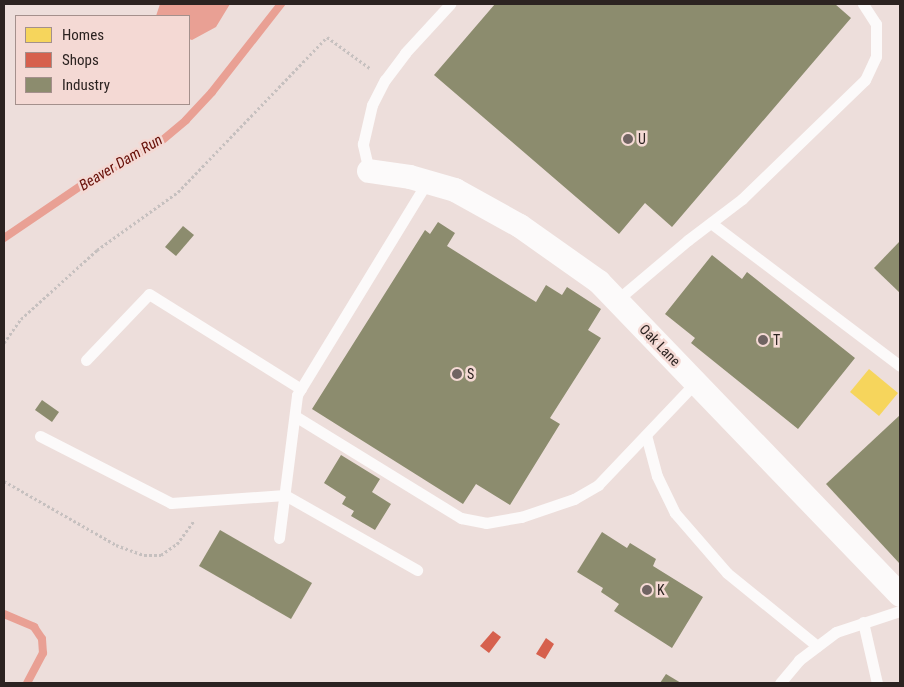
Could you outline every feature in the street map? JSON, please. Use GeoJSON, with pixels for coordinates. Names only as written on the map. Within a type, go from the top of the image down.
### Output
{"type":"FeatureCollection","features":[{"type":"Feature","properties":{"kind":"street","name":"Oak Lane"},"geometry":{"type":"LineString","coordinates":[[369,171],[410,177],[455,190],[520,226],[599,282],[900,596]]}},
{"type":"Feature","properties":{"kind":"lane"},"geometry":{"type":"LineString","coordinates":[[369,171],[363,144],[372,105],[385,80],[405,53],[450,4]]}},
{"type":"Feature","properties":{"kind":"lane"},"geometry":{"type":"LineString","coordinates":[[617,300],[742,199],[865,80],[876,56],[876,24],[863,4]]}},
{"type":"Feature","properties":{"kind":"lane"},"geometry":{"type":"LineString","coordinates":[[279,538],[297,395],[427,182]]}},
{"type":"Feature","properties":{"kind":"lane"},"geometry":{"type":"LineString","coordinates":[[711,223],[900,366]]}},
{"type":"Feature","properties":{"kind":"lane"},"geometry":{"type":"LineString","coordinates":[[86,360],[149,294],[301,389]]}},
{"type":"Feature","properties":{"kind":"lane"},"geometry":{"type":"LineString","coordinates":[[295,416],[461,518],[486,523],[521,517],[574,499],[598,485],[696,382]]}},
{"type":"Feature","properties":{"kind":"lane"},"geometry":{"type":"LineString","coordinates":[[40,436],[171,503],[285,496],[417,570]]}},
{"type":"Feature","properties":{"kind":"lane"},"geometry":{"type":"LineString","coordinates":[[646,436],[657,476],[675,513],[728,573],[818,646]]}},
{"type":"Feature","properties":{"kind":"lane"},"geometry":{"type":"LineString","coordinates":[[780,683],[799,660],[836,632],[900,611]]}},
{"type":"Feature","properties":{"kind":"lane"},"geometry":{"type":"LineString","coordinates":[[863,622],[877,683]]}},
{"type":"Feature","properties":{"kind":"path"},"geometry":{"type":"LineString","coordinates":[[4,343],[21,319],[97,250],[178,192],[327,37],[385,80]]}},
{"type":"Feature","properties":{"kind":"path"},"geometry":{"type":"LineString","coordinates":[[4,481],[116,545],[144,555],[161,555],[177,544],[207,502]]}},
{"type":"Feature","properties":{"kind":"shaded area"},"geometry":{"type":"Polygon","coordinates":[[[160,4],[230,4],[216,27],[192,40],[190,39],[190,15],[156,15],[160,4]]]}},
{"type":"Feature","properties":{"kind":"building: Homes"},"geometry":{"type":"Polygon","coordinates":[[[869,369],[898,393],[879,416],[850,392],[869,369]]]}},
{"type":"Feature","properties":{"kind":"building: Shops"},"geometry":{"type":"Polygon","coordinates":[[[493,631],[501,637],[489,653],[480,646],[493,631]]]}},
{"type":"Feature","properties":{"kind":"building: Shops"},"geometry":{"type":"Polygon","coordinates":[[[546,638],[554,644],[545,659],[536,654],[546,638]]]}},
{"type":"Feature","properties":{"kind":"building: Industry","name":"U"},"geometry":{"type":"Polygon","coordinates":[[[495,4],[835,4],[851,18],[672,227],[645,203],[619,234],[434,75],[495,4]]]}},
{"type":"Feature","properties":{"kind":"building: Industry","name":"S"},"geometry":{"type":"Polygon","coordinates":[[[438,222],[455,233],[447,246],[536,302],[546,285],[562,295],[567,287],[601,309],[588,330],[601,338],[550,418],[560,424],[510,505],[476,484],[463,504],[312,409],[425,230],[430,234],[438,222]]]}},
{"type":"Feature","properties":{"kind":"building: Industry"},"geometry":{"type":"Polygon","coordinates":[[[183,226],[194,235],[176,256],[165,247],[183,226]]]}},
{"type":"Feature","properties":{"kind":"building: Industry"},"geometry":{"type":"Polygon","coordinates":[[[900,241],[900,293],[874,268],[900,241]]]}},
{"type":"Feature","properties":{"kind":"building: Industry","name":"T"},"geometry":{"type":"Polygon","coordinates":[[[712,255],[742,279],[747,272],[855,358],[798,429],[691,343],[695,338],[665,314],[712,255]]]}},
{"type":"Feature","properties":{"kind":"building: Industry"},"geometry":{"type":"Polygon","coordinates":[[[42,400],[59,412],[52,422],[35,410],[42,400]]]}},
{"type":"Feature","properties":{"kind":"building: Industry"},"geometry":{"type":"Polygon","coordinates":[[[900,415],[900,564],[826,484],[900,415]]]}},
{"type":"Feature","properties":{"kind":"building: Industry"},"geometry":{"type":"Polygon","coordinates":[[[341,455],[380,479],[372,492],[391,504],[375,530],[351,516],[354,511],[342,504],[346,497],[324,483],[341,455]]]}},
{"type":"Feature","properties":{"kind":"building: Industry"},"geometry":{"type":"Polygon","coordinates":[[[220,530],[312,583],[291,619],[199,566],[220,530]]]}},
{"type":"Feature","properties":{"kind":"building: Industry","name":"K"},"geometry":{"type":"Polygon","coordinates":[[[602,532],[627,548],[630,543],[656,559],[653,566],[703,597],[672,648],[614,611],[619,604],[601,592],[603,588],[577,572],[602,532]]]}},
{"type":"Feature","properties":{"kind":"building: Industry"},"geometry":{"type":"Polygon","coordinates":[[[666,674],[681,683],[660,683],[666,674]]]}},
{"type":"Feature","properties":{"kind":"waterway","name":"Beaver Dam Run"},"geometry":{"type":"LineString","coordinates":[[4,238],[85,183],[159,143],[186,120],[212,92],[281,4]]}},
{"type":"Feature","properties":{"kind":"waterway"},"geometry":{"type":"LineString","coordinates":[[4,614],[34,627],[42,639],[43,653],[27,683]]}},
{"type":"Feature","properties":{"kind":"place","name":"U"},"geometry":{"type":"Point","coordinates":[628,139]}},
{"type":"Feature","properties":{"kind":"place","name":"T"},"geometry":{"type":"Point","coordinates":[763,340]}},
{"type":"Feature","properties":{"kind":"place","name":"S"},"geometry":{"type":"Point","coordinates":[457,374]}},
{"type":"Feature","properties":{"kind":"place","name":"K"},"geometry":{"type":"Point","coordinates":[647,590]}}]}
